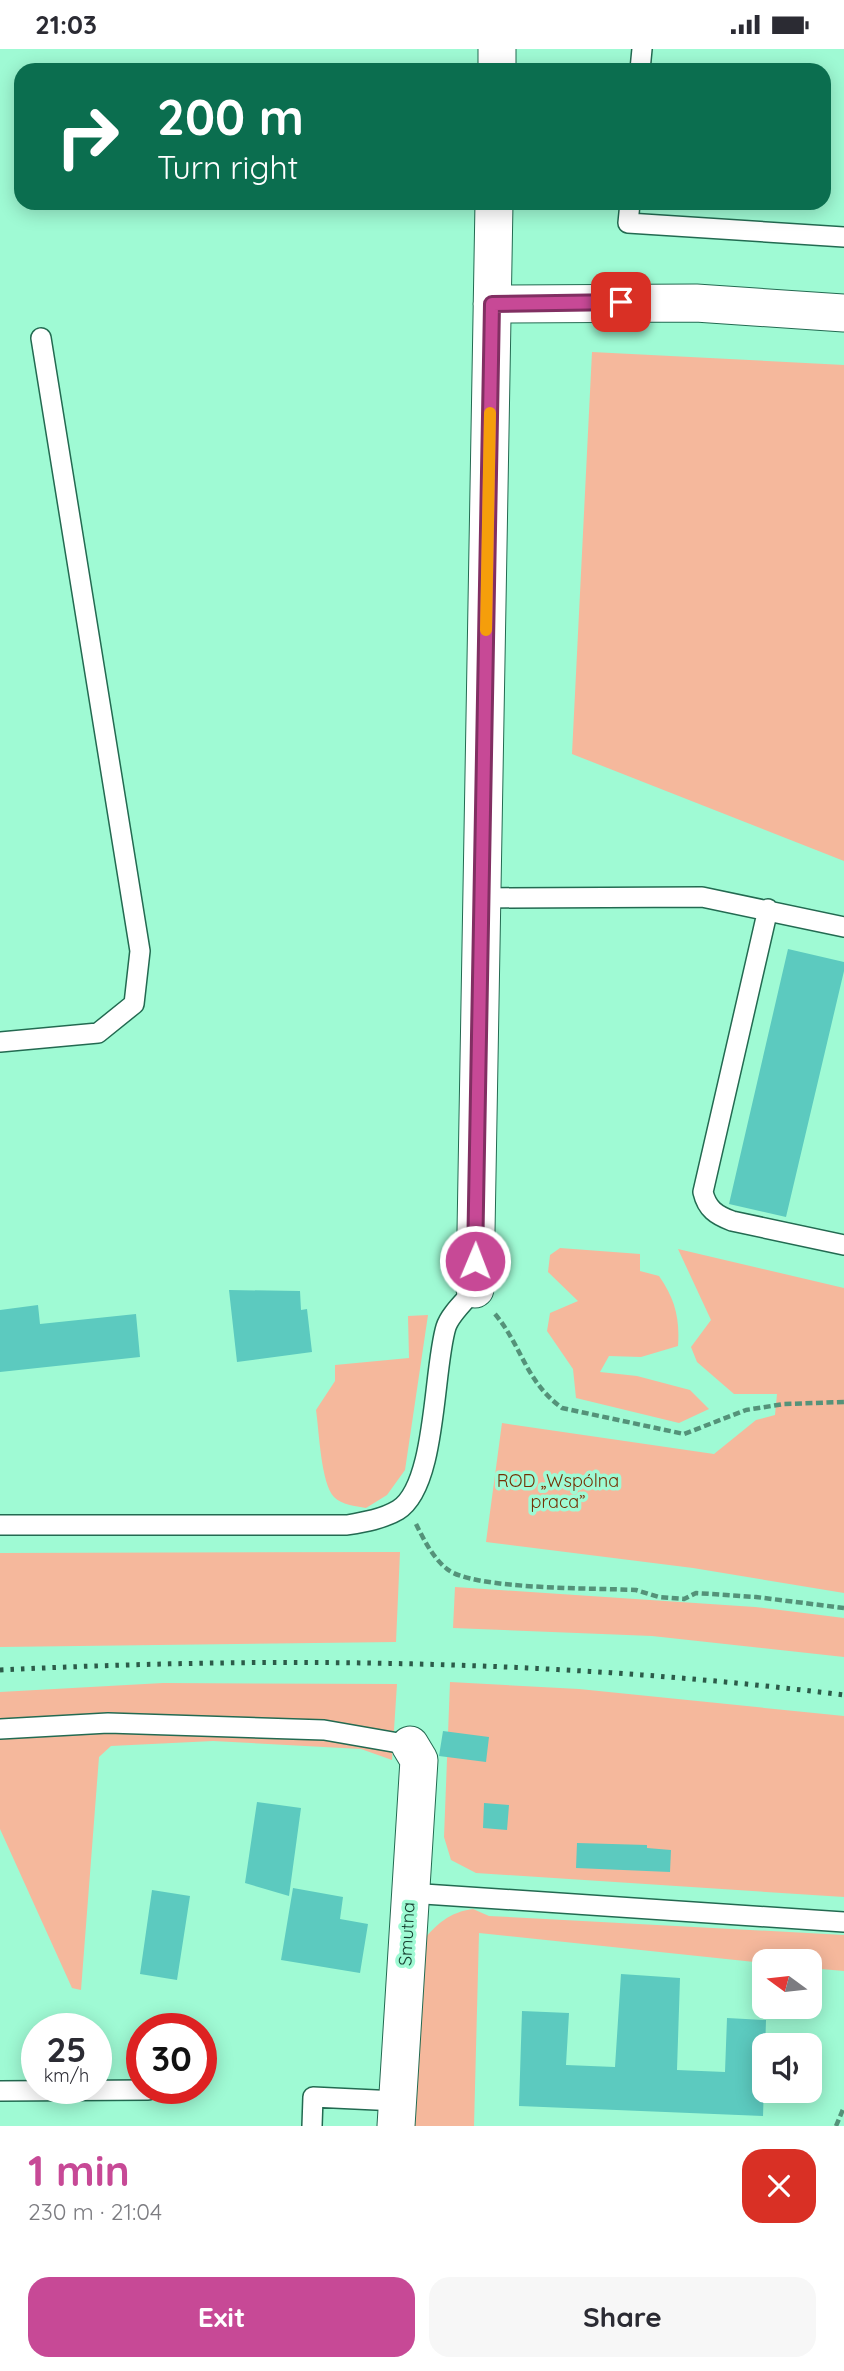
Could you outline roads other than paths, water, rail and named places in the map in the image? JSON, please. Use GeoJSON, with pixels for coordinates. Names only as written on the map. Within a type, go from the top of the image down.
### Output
{"type":"FeatureCollection","features":[{"type":"Feature","properties":{"kind":"street"},"geometry":{"type":"LineString","coordinates":[[475,1289],[494,210]]}},
{"type":"Feature","properties":{"kind":"street"},"geometry":{"type":"LineString","coordinates":[[492,304],[696,303],[844,313]]}},
{"type":"Feature","properties":{"kind":"street","name":"Smutna"},"geometry":{"type":"LineString","coordinates":[[397,2114],[419,1760],[418,1754],[410,1745]]}},
{"type":"Feature","properties":{"kind":"lane"},"geometry":{"type":"LineString","coordinates":[[629,210],[628,223],[844,237]]}},
{"type":"Feature","properties":{"kind":"lane"},"geometry":{"type":"LineString","coordinates":[[0,1042],[98,1033],[134,1004],[140,951],[41,338]]}},
{"type":"Feature","properties":{"kind":"lane"},"geometry":{"type":"LineString","coordinates":[[481,898],[702,897],[844,927]]}},
{"type":"Feature","properties":{"kind":"lane"},"geometry":{"type":"LineString","coordinates":[[768,909],[703,1192],[706,1205],[719,1216],[732,1221],[844,1245]]}},
{"type":"Feature","properties":{"kind":"lane"},"geometry":{"type":"LineString","coordinates":[[0,1525],[348,1525],[378,1519],[406,1503],[421,1474],[446,1325],[475,1289]]}},
{"type":"Feature","properties":{"kind":"lane"},"geometry":{"type":"LineString","coordinates":[[0,1728],[108,1723],[324,1730],[410,1745]]}},
{"type":"Feature","properties":{"kind":"lane"},"geometry":{"type":"LineString","coordinates":[[409,1893],[844,1922]]}},
{"type":"Feature","properties":{"kind":"lane"},"geometry":{"type":"LineString","coordinates":[[0,2091],[126,2090]]}},
{"type":"Feature","properties":{"kind":"lane"},"geometry":{"type":"LineString","coordinates":[[312,2126],[313,2097],[397,2114]]}},
{"type":"Feature","properties":{"kind":"railway"},"geometry":{"type":"LineString","coordinates":[[0,1670],[211,1663],[423,1664],[634,1674],[844,1695]]}},
{"type":"Feature","properties":{"kind":"park label","name":"ROD „Wspólna praca”"},"geometry":{"type":"Point","coordinates":[558,1492]}}]}
